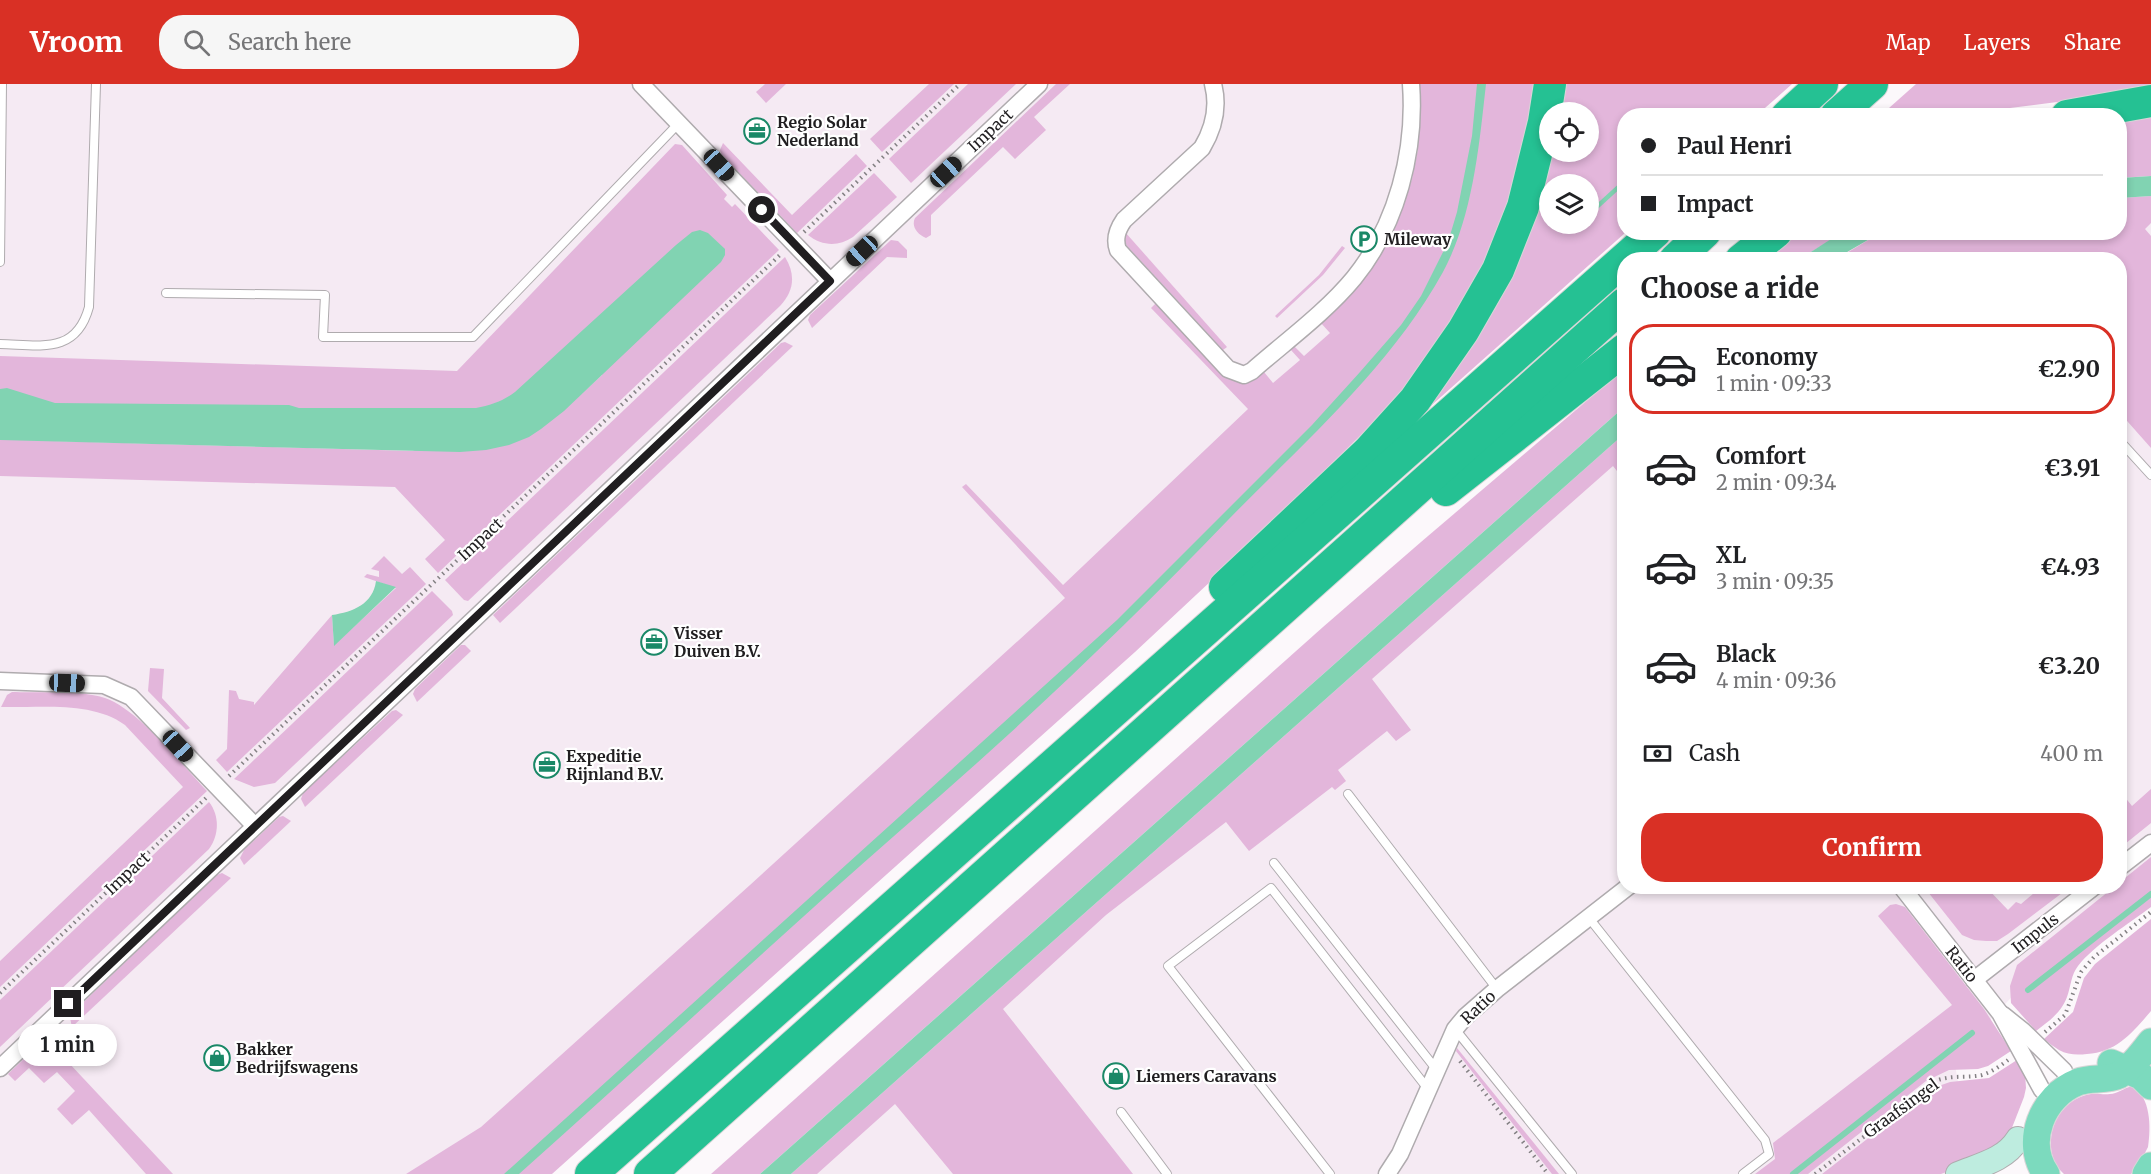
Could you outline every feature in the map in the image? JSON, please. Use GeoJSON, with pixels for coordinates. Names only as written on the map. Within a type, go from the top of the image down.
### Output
{"type":"FeatureCollection","features":[{"type":"Feature","properties":{"kind":"highway"},"geometry":{"type":"LineString","coordinates":[[1093,732],[1214,597],[1368,452],[1415,400],[1463,331],[1498,270],[1523,207],[1544,122],[1550,84]]}},
{"type":"Feature","properties":{"kind":"highway"},"geometry":{"type":"LineString","coordinates":[[1796,108],[1822,84]]}},
{"type":"Feature","properties":{"kind":"highway"},"geometry":{"type":"LineString","coordinates":[[1845,108],[1872,84]]}},
{"type":"Feature","properties":{"kind":"highway"},"geometry":{"type":"LineString","coordinates":[[2112,108],[2151,101]]}},
{"type":"Feature","properties":{"kind":"highway"},"geometry":{"type":"LineString","coordinates":[[1633,252],[1646,240]]}},
{"type":"Feature","properties":{"kind":"highway"},"geometry":{"type":"LineString","coordinates":[[1684,252],[1696,240]]}},
{"type":"Feature","properties":{"kind":"highway"},"geometry":{"type":"LineString","coordinates":[[1751,252],[1766,240]]}},
{"type":"Feature","properties":{"kind":"highway"},"geometry":{"type":"LineString","coordinates":[[591,1174],[1617,266]]}},
{"type":"Feature","properties":{"kind":"highway"},"geometry":{"type":"LineString","coordinates":[[650,1174],[1617,310]]}},
{"type":"Feature","properties":{"kind":"highway"},"geometry":{"type":"LineString","coordinates":[[1213,671],[1617,355]]}},
{"type":"Feature","properties":{"kind":"main road"},"geometry":{"type":"LineString","coordinates":[[2018,1139],[2032,1105],[2078,1082],[2117,1076],[2120,1066],[2151,1021]]}},
{"type":"Feature","properties":{"kind":"main road"},"geometry":{"type":"LineString","coordinates":[[2120,1066],[2151,1042]]}},
{"type":"Feature","properties":{"kind":"main road"},"geometry":{"type":"LineString","coordinates":[[2046,1174],[2038,1160],[2036,1149],[2040,1120],[2044,1099],[2064,1071],[2096,1063],[2120,1066],[2141,1076],[2151,1086]]}},
{"type":"Feature","properties":{"kind":"main road"},"geometry":{"type":"LineString","coordinates":[[2146,1174],[2151,1166]]}},
{"type":"Feature","properties":{"kind":"street"},"geometry":{"type":"LineString","coordinates":[[641,84],[830,281]]}},
{"type":"Feature","properties":{"kind":"street","name":"Impact"},"geometry":{"type":"LineString","coordinates":[[0,1068],[1039,84]]}},
{"type":"Feature","properties":{"kind":"street"},"geometry":{"type":"LineString","coordinates":[[1213,84],[1216,101],[1215,119],[1206,142],[1124,220],[1115,242],[1118,250],[1228,369],[1244,375],[1252,371],[1327,306],[1354,278],[1373,249],[1396,202],[1406,166],[1413,109],[1411,84]]}},
{"type":"Feature","properties":{"kind":"street"},"geometry":{"type":"LineString","coordinates":[[0,681],[104,685],[131,697],[254,825]]}},
{"type":"Feature","properties":{"kind":"street"},"geometry":{"type":"LineString","coordinates":[[2127,862],[2151,843]]}},
{"type":"Feature","properties":{"kind":"street","name":"Ratio"},"geometry":{"type":"LineString","coordinates":[[1387,1174],[1400,1154],[1455,1029],[1497,989],[1619,894]]}},
{"type":"Feature","properties":{"kind":"street","name":"Ratio"},"geometry":{"type":"LineString","coordinates":[[1907,894],[2000,1013],[2044,1099]]}},
{"type":"Feature","properties":{"kind":"street","name":"Impuls"},"geometry":{"type":"LineString","coordinates":[[1974,980],[2085,894]]}},
{"type":"Feature","properties":{"kind":"street","name":"Ratio"},"geometry":{"type":"LineString","coordinates":[[2000,1013],[2034,1041],[2064,1071]]}},
{"type":"Feature","properties":{"kind":"street"},"geometry":{"type":"LineString","coordinates":[[1958,1174],[1996,1160],[2013,1148],[2018,1139]]}},
{"type":"Feature","properties":{"kind":"lane"},"geometry":{"type":"LineString","coordinates":[[0,262],[2,84]]}},
{"type":"Feature","properties":{"kind":"lane"},"geometry":{"type":"LineString","coordinates":[[0,344],[62,343],[74,336],[86,321],[89,306],[96,84]]}},
{"type":"Feature","properties":{"kind":"lane"},"geometry":{"type":"LineString","coordinates":[[166,293],[325,295],[323,337],[473,337],[679,123]]}},
{"type":"Feature","properties":{"kind":"lane"},"geometry":{"type":"LineString","coordinates":[[2127,449],[2151,476]]}},
{"type":"Feature","properties":{"kind":"lane"},"geometry":{"type":"LineString","coordinates":[[1348,794],[1497,989]]}},
{"type":"Feature","properties":{"kind":"lane"},"geometry":{"type":"LineString","coordinates":[[1274,863],[1436,1069]]}},
{"type":"Feature","properties":{"kind":"lane"},"geometry":{"type":"LineString","coordinates":[[1330,1174],[1168,966],[1271,888],[1428,1089]]}},
{"type":"Feature","properties":{"kind":"lane"},"geometry":{"type":"LineString","coordinates":[[1588,918],[1764,1140],[1768,1154],[1743,1174]]}},
{"type":"Feature","properties":{"kind":"lane"},"geometry":{"type":"LineString","coordinates":[[1455,1029],[1572,1174]]}},
{"type":"Feature","properties":{"kind":"lane"},"geometry":{"type":"LineString","coordinates":[[1121,1112],[1167,1174]]}},
{"type":"Feature","properties":{"kind":"path","name":"Impact"},"geometry":{"type":"LineString","coordinates":[[0,993],[960,84]]}},
{"type":"Feature","properties":{"kind":"path"},"geometry":{"type":"LineString","coordinates":[[2034,1041],[2065,1015],[2081,972],[2094,957],[2151,912]]}},
{"type":"Feature","properties":{"kind":"path"},"geometry":{"type":"LineString","coordinates":[[1447,1044],[1548,1174]]}},
{"type":"Feature","properties":{"kind":"path","name":"Graafsingel"},"geometry":{"type":"LineString","coordinates":[[1815,1174],[1938,1080],[1950,1076],[1981,1075],[1991,1072],[2019,1052]]}},
{"type":"Feature","properties":{"kind":"shaded area"},"geometry":{"type":"Polygon","coordinates":[[[0,84],[1481,84],[1458,226],[511,1174],[0,1174],[0,84]]]}},
{"type":"Feature","properties":{"kind":"shaded area"},"geometry":{"type":"Polygon","coordinates":[[[765,84],[786,84],[766,103],[756,92],[765,84]]]}},
{"type":"Feature","properties":{"kind":"shaded area"},"geometry":{"type":"Polygon","coordinates":[[[929,84],[954,84],[882,152],[870,139],[929,84]]]}},
{"type":"Feature","properties":{"kind":"shaded area"},"geometry":{"type":"Polygon","coordinates":[[[968,84],[1016,84],[911,183],[889,159],[968,84]]]}},
{"type":"Feature","properties":{"kind":"shaded area"},"geometry":{"type":"Polygon","coordinates":[[[1056,84],[1070,84],[1034,117],[1046,130],[1015,159],[1003,147],[931,215],[931,235],[926,238],[920,234],[914,227],[915,218],[1056,84]]]}},
{"type":"Feature","properties":{"kind":"shaded area"},"geometry":{"type":"Polygon","coordinates":[[[1420,84],[1536,84],[1515,182],[1489,254],[1472,289],[1424,365],[1377,419],[1242,552],[1135,652],[552,1174],[406,1174],[481,1127],[1065,598],[962,487],[966,484],[1063,585],[1248,409],[1151,308],[1156,303],[1222,373],[1232,379],[1248,380],[1264,372],[1273,383],[1300,360],[1290,349],[1293,345],[1304,356],[1330,333],[1320,322],[1387,241],[1400,214],[1412,179],[1418,149],[1420,84]]]}},
{"type":"Feature","properties":{"kind":"shaded area"},"geometry":{"type":"Polygon","coordinates":[[[1477,84],[1486,84],[1477,156],[1468,204],[1453,250],[1422,307],[1398,340],[1344,403],[1147,602],[1009,734],[519,1174],[504,1174],[1117,620],[1312,425],[1360,372],[1401,325],[1421,296],[1448,242],[1457,212],[1472,136],[1477,84]]]}},
{"type":"Feature","properties":{"kind":"shaded area"},"geometry":{"type":"Polygon","coordinates":[[[1556,84],[1792,84],[1765,108],[1617,108],[1617,240],[1333,493],[1409,416],[1545,162],[1599,162],[1599,102],[1553,102],[1556,84]]]}},
{"type":"Feature","properties":{"kind":"shaded area"},"geometry":{"type":"Polygon","coordinates":[[[1916,84],[2151,84],[2151,90],[2010,108],[1889,108],[1916,84]]]}},
{"type":"Feature","properties":{"kind":"shaded area"},"geometry":{"type":"Polygon","coordinates":[[[2151,114],[2151,176],[2127,178],[2127,117],[2151,114]]]}},
{"type":"Feature","properties":{"kind":"shaded area"},"geometry":{"type":"Polygon","coordinates":[[[723,143],[792,215],[856,154],[867,166],[797,233],[721,154],[723,143]]]}},
{"type":"Feature","properties":{"kind":"shaded area"},"geometry":{"type":"Polygon","coordinates":[[[675,144],[682,145],[727,195],[724,199],[732,207],[735,204],[779,250],[438,573],[425,559],[445,540],[395,487],[0,476],[0,436],[44,437],[54,441],[413,451],[417,448],[565,409],[602,375],[517,395],[479,411],[55,408],[0,396],[0,356],[457,371],[675,144]]]}},
{"type":"Feature","properties":{"kind":"shaded area"},"geometry":{"type":"Polygon","coordinates":[[[874,173],[897,197],[847,240],[830,244],[808,235],[874,173]]]}},
{"type":"Feature","properties":{"kind":"shaded area"},"geometry":{"type":"Polygon","coordinates":[[[2151,176],[2151,196],[2127,198],[2127,178],[2151,176]]]}},
{"type":"Feature","properties":{"kind":"shaded area"},"geometry":{"type":"Polygon","coordinates":[[[1617,185],[1617,191],[1599,208],[1599,202],[1617,185]]]}},
{"type":"Feature","properties":{"kind":"shaded area"},"geometry":{"type":"Polygon","coordinates":[[[2151,187],[2151,883],[2034,973],[1954,1059],[1974,1174],[773,1174],[1617,425],[1617,894],[2127,894],[2127,252],[1832,252],[1853,240],[2127,240],[2127,188],[2151,187]]]}},
{"type":"Feature","properties":{"kind":"shaded area"},"geometry":{"type":"Polygon","coordinates":[[[2151,196],[2151,223],[2145,229],[2151,236],[2151,448],[2127,421],[2127,252],[1848,252],[1868,240],[2127,240],[2127,198],[2151,196]]]}},
{"type":"Feature","properties":{"kind":"shaded area"},"geometry":{"type":"Polygon","coordinates":[[[700,230],[708,233],[725,249],[721,262],[564,411],[529,437],[509,445],[460,452],[0,440],[0,389],[7,388],[55,403],[289,405],[299,408],[476,408],[492,404],[515,392],[676,245],[692,232],[700,230]]]}},
{"type":"Feature","properties":{"kind":"shaded area"},"geometry":{"type":"Polygon","coordinates":[[[1125,232],[1227,347],[1223,350],[1127,246],[1125,232]]]}},
{"type":"Feature","properties":{"kind":"shaded area"},"geometry":{"type":"Polygon","coordinates":[[[891,240],[898,241],[907,250],[907,258],[887,257],[812,328],[808,320],[810,315],[891,240]]]}},
{"type":"Feature","properties":{"kind":"shaded area"},"geometry":{"type":"Polygon","coordinates":[[[1786,240],[1831,240],[1811,252],[1770,252],[1786,240]]]}},
{"type":"Feature","properties":{"kind":"shaded area"},"geometry":{"type":"Polygon","coordinates":[[[1830,240],[1868,240],[1847,252],[1811,252],[1830,240]]]}},
{"type":"Feature","properties":{"kind":"shaded area"},"geometry":{"type":"Polygon","coordinates":[[[1342,246],[1345,248],[1323,275],[1277,318],[1275,316],[1319,275],[1342,246]]]}},
{"type":"Feature","properties":{"kind":"shaded area"},"geometry":{"type":"Polygon","coordinates":[[[785,257],[791,270],[792,283],[788,295],[780,306],[468,601],[464,600],[445,580],[785,257]]]}},
{"type":"Feature","properties":{"kind":"shaded area"},"geometry":{"type":"Polygon","coordinates":[[[785,342],[793,346],[500,623],[493,615],[781,343],[785,342]]]}},
{"type":"Feature","properties":{"kind":"shaded area"},"geometry":{"type":"Polygon","coordinates":[[[1617,375],[1617,413],[760,1174],[711,1174],[1323,627],[1617,375]]]}},
{"type":"Feature","properties":{"kind":"shaded area"},"geometry":{"type":"Polygon","coordinates":[[[1617,413],[1617,440],[791,1174],[760,1174],[1617,413]]]}},
{"type":"Feature","properties":{"kind":"shaded area"},"geometry":{"type":"Polygon","coordinates":[[[1617,440],[1617,471],[1613,466],[1372,679],[1411,730],[1396,741],[1387,731],[1338,770],[1346,781],[1335,790],[1332,787],[1249,851],[1226,822],[1106,915],[1003,1009],[1133,1174],[953,1174],[895,1104],[817,1174],[791,1174],[1617,440]]]}},
{"type":"Feature","properties":{"kind":"shaded area"},"geometry":{"type":"Polygon","coordinates":[[[384,556],[402,574],[410,567],[426,584],[227,772],[216,760],[227,749],[229,690],[236,691],[239,699],[254,702],[254,705],[332,615],[334,645],[396,588],[364,577],[367,574],[379,577],[379,571],[371,569],[384,556]]]}},
{"type":"Feature","properties":{"kind":"shaded area"},"geometry":{"type":"Polygon","coordinates":[[[376,581],[396,587],[334,646],[332,615],[361,606],[371,596],[376,581]]]}},
{"type":"Feature","properties":{"kind":"shaded area"},"geometry":{"type":"Polygon","coordinates":[[[432,591],[452,611],[453,615],[275,783],[254,787],[234,779],[432,591]]]}},
{"type":"Feature","properties":{"kind":"shaded area"},"geometry":{"type":"Polygon","coordinates":[[[461,645],[465,645],[471,651],[417,702],[413,694],[415,689],[461,645]]]}},
{"type":"Feature","properties":{"kind":"shaded area"},"geometry":{"type":"Polygon","coordinates":[[[150,668],[164,669],[162,698],[190,728],[186,730],[148,691],[150,668]]]}},
{"type":"Feature","properties":{"kind":"shaded area"},"geometry":{"type":"Polygon","coordinates":[[[12,692],[96,695],[118,704],[145,725],[207,791],[0,987],[0,961],[183,787],[125,725],[112,717],[66,707],[1,707],[7,695],[12,692]]]}},
{"type":"Feature","properties":{"kind":"shaded area"},"geometry":{"type":"Polygon","coordinates":[[[396,710],[403,715],[305,807],[301,799],[303,793],[392,711],[396,710]]]}},
{"type":"Feature","properties":{"kind":"shaded area"},"geometry":{"type":"Polygon","coordinates":[[[2151,789],[2151,823],[2127,842],[2127,800],[2132,806],[2151,789]]]}},
{"type":"Feature","properties":{"kind":"shaded area"},"geometry":{"type":"Polygon","coordinates":[[[209,802],[215,813],[217,826],[215,838],[209,849],[0,1047],[0,1000],[209,802]]]}},
{"type":"Feature","properties":{"kind":"shaded area"},"geometry":{"type":"Polygon","coordinates":[[[283,816],[291,821],[244,865],[240,858],[244,850],[279,817],[283,816]]]}},
{"type":"Feature","properties":{"kind":"shaded area"},"geometry":{"type":"Polygon","coordinates":[[[2151,857],[2151,907],[2085,958],[2074,973],[2061,1008],[2036,1031],[2011,1003],[2010,986],[2017,965],[2105,894],[2127,894],[2127,876],[2151,857]]]}},
{"type":"Feature","properties":{"kind":"shaded area"},"geometry":{"type":"Polygon","coordinates":[[[222,873],[231,878],[72,1027],[70,1018],[72,1013],[217,875],[222,873]]]}},
{"type":"Feature","properties":{"kind":"shaded area"},"geometry":{"type":"Polygon","coordinates":[[[1930,894],[1993,894],[2008,910],[2016,902],[2021,904],[2033,894],[2061,894],[1997,941],[1974,940],[1962,935],[1930,894]]]}},
{"type":"Feature","properties":{"kind":"shaded area"},"geometry":{"type":"Polygon","coordinates":[[[1890,905],[1905,907],[1984,1009],[2011,1051],[1988,1066],[1978,1069],[1949,1070],[1926,1081],[1808,1174],[1755,1174],[1775,1159],[1773,1143],[1952,1005],[1878,916],[1890,905]]]}},
{"type":"Feature","properties":{"kind":"shaded area"},"geometry":{"type":"Polygon","coordinates":[[[2151,919],[2151,1011],[2144,1019],[2123,1040],[2107,1050],[2098,1052],[2066,1053],[2044,1039],[2073,1012],[2084,978],[2095,964],[2151,919]]]}},
{"type":"Feature","properties":{"kind":"shaded area"},"geometry":{"type":"Polygon","coordinates":[[[51,1036],[59,1041],[53,1046],[173,1174],[146,1174],[89,1110],[72,1125],[57,1109],[75,1091],[57,1072],[44,1083],[29,1068],[15,1081],[8,1074],[47,1037],[51,1036]]]}},
{"type":"Feature","properties":{"kind":"shaded area"},"geometry":{"type":"Polygon","coordinates":[[[1457,1048],[1559,1174],[1552,1174],[1456,1051],[1457,1048]]]}},
{"type":"Feature","properties":{"kind":"shaded area"},"geometry":{"type":"Polygon","coordinates":[[[2017,1060],[2025,1073],[2024,1097],[2008,1138],[1985,1157],[1941,1174],[1822,1174],[1933,1088],[1950,1082],[1989,1078],[2017,1060]]]}},
{"type":"Feature","properties":{"kind":"shaded area"},"geometry":{"type":"Polygon","coordinates":[[[2132,1086],[2143,1097],[2148,1113],[2149,1131],[2148,1147],[2133,1172],[2131,1174],[2064,1174],[2055,1163],[2051,1145],[2052,1132],[2063,1110],[2083,1096],[2113,1094],[2132,1086]]]}},
{"type":"Feature","properties":{"kind":"waterway"},"geometry":{"type":"LineString","coordinates":[[2028,990],[2151,894]]}},
{"type":"Feature","properties":{"kind":"waterway"},"geometry":{"type":"LineString","coordinates":[[1793,1174],[1972,1033]]}},
{"type":"Feature","properties":{"kind":"place","name":"Regio Solar Nederland"},"geometry":{"type":"Point","coordinates":[757,131]}},
{"type":"Feature","properties":{"kind":"place","name":"Mileway"},"geometry":{"type":"Point","coordinates":[1364,239]}},
{"type":"Feature","properties":{"kind":"place","name":"Visser Duiven B.V."},"geometry":{"type":"Point","coordinates":[654,642]}},
{"type":"Feature","properties":{"kind":"place","name":"Expeditie Rijnland B.V."},"geometry":{"type":"Point","coordinates":[547,765]}},
{"type":"Feature","properties":{"kind":"place","name":"Bakker Bedrijfswagens"},"geometry":{"type":"Point","coordinates":[217,1058]}},
{"type":"Feature","properties":{"kind":"place","name":"Liemers Caravans"},"geometry":{"type":"Point","coordinates":[1116,1076]}},
{"type":"Feature","properties":{"kind":"route"},"geometry":{"type":"LineString","coordinates":[[68,1004],[254,825],[830,281],[762,210]]}}]}
